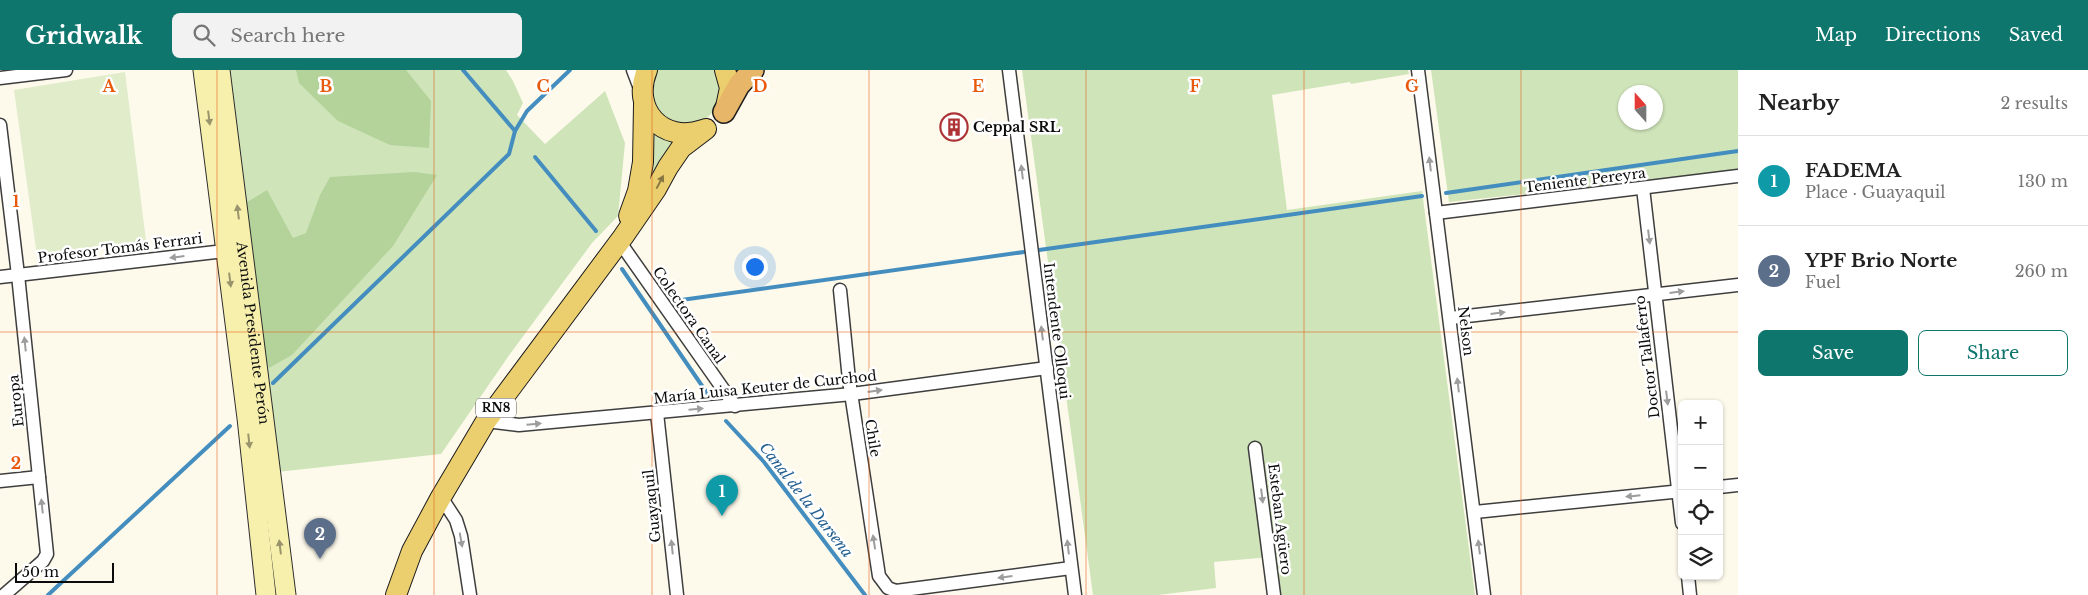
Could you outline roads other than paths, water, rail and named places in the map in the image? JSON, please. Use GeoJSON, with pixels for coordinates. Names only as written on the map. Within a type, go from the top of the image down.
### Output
{"type":"FeatureCollection","features":[{"type":"Feature","properties":{"kind":"highway","name":"RN8"},"geometry":{"type":"LineString","coordinates":[[724,112],[739,85],[753,70]]}},
{"type":"Feature","properties":{"kind":"main road","name":"Avenida Presidente Perón"},"geometry":{"type":"LineString","coordinates":[[203,70],[234,250]]}},
{"type":"Feature","properties":{"kind":"main road","name":"Avenida Presidente Perón"},"geometry":{"type":"LineString","coordinates":[[220,70],[234,250],[261,473],[266,595]]}},
{"type":"Feature","properties":{"kind":"main road","name":"RN8"},"geometry":{"type":"LineString","coordinates":[[621,239],[638,191],[643,162],[643,80],[647,70]]}},
{"type":"Feature","properties":{"kind":"main road"},"geometry":{"type":"LineString","coordinates":[[724,112],[729,101],[730,88],[725,70]]}},
{"type":"Feature","properties":{"kind":"main road"},"geometry":{"type":"LineString","coordinates":[[643,98],[650,116],[658,125],[669,131],[681,134],[694,134],[706,129]]}},
{"type":"Feature","properties":{"kind":"main road","name":"RN8"},"geometry":{"type":"LineString","coordinates":[[396,595],[412,551],[441,497],[486,421],[621,239],[656,189],[681,148],[716,122],[724,112]]}},
{"type":"Feature","properties":{"kind":"main road","name":"Avenida Presidente Perón"},"geometry":{"type":"LineString","coordinates":[[261,473],[286,595]]}},
{"type":"Feature","properties":{"kind":"street"},"geometry":{"type":"LineString","coordinates":[[0,78],[66,70]]}},
{"type":"Feature","properties":{"kind":"street"},"geometry":{"type":"LineString","coordinates":[[633,70],[643,98]]}},
{"type":"Feature","properties":{"kind":"street","name":"Intendente Olloqui"},"geometry":{"type":"LineString","coordinates":[[1009,70],[1075,595]]}},
{"type":"Feature","properties":{"kind":"street","name":"Nelson"},"geometry":{"type":"LineString","coordinates":[[1418,70],[1484,595]]}},
{"type":"Feature","properties":{"kind":"street","name":"Europa"},"geometry":{"type":"LineString","coordinates":[[0,125],[18,275],[47,554],[43,561],[4,595]]}},
{"type":"Feature","properties":{"kind":"street","name":"Teniente Pereyra"},"geometry":{"type":"LineString","coordinates":[[1436,212],[1738,176]]}},
{"type":"Feature","properties":{"kind":"street","name":"Doctor Tallaferro"},"geometry":{"type":"LineString","coordinates":[[1643,188],[1680,490]]}},
{"type":"Feature","properties":{"kind":"street","name":"Colectora Canal"},"geometry":{"type":"LineString","coordinates":[[621,239],[735,406]]}},
{"type":"Feature","properties":{"kind":"street","name":"Profesor Tomás Ferrari"},"geometry":{"type":"LineString","coordinates":[[0,277],[234,250]]}},
{"type":"Feature","properties":{"kind":"street"},"geometry":{"type":"LineString","coordinates":[[1450,318],[1738,285]]}},
{"type":"Feature","properties":{"kind":"street","name":"Chile"},"geometry":{"type":"LineString","coordinates":[[840,290],[852,394],[879,576],[888,588],[896,591],[1071,568]]}},
{"type":"Feature","properties":{"kind":"street","name":"María Luisa Keuter de Curchod"},"geometry":{"type":"LineString","coordinates":[[486,421],[519,425],[735,406],[852,394],[1047,368]]}},
{"type":"Feature","properties":{"kind":"street","name":"Guayaquil"},"geometry":{"type":"LineString","coordinates":[[657,413],[677,595]]}},
{"type":"Feature","properties":{"kind":"street","name":"Esteban Agüero"},"geometry":{"type":"LineString","coordinates":[[1255,448],[1274,595]]}},
{"type":"Feature","properties":{"kind":"street"},"geometry":{"type":"LineString","coordinates":[[0,481],[39,477]]}},
{"type":"Feature","properties":{"kind":"street"},"geometry":{"type":"LineString","coordinates":[[1723,487],[1738,485]]}},
{"type":"Feature","properties":{"kind":"street"},"geometry":{"type":"LineString","coordinates":[[1474,512],[1678,491]]}},
{"type":"Feature","properties":{"kind":"street"},"geometry":{"type":"LineString","coordinates":[[441,497],[456,520],[461,536],[470,595]]}},
{"type":"Feature","properties":{"kind":"street"},"geometry":{"type":"LineString","coordinates":[[1688,580],[1690,595]]}},
{"type":"Feature","properties":{"kind":"waterway","name":"Canal de la Darsena"},"geometry":{"type":"LineString","coordinates":[[463,70],[515,131]]}},
{"type":"Feature","properties":{"kind":"waterway"},"geometry":{"type":"LineString","coordinates":[[273,383],[509,154],[515,131],[527,111],[570,70]]}},
{"type":"Feature","properties":{"kind":"waterway"},"geometry":{"type":"LineString","coordinates":[[1446,193],[1738,151]]}},
{"type":"Feature","properties":{"kind":"waterway","name":"Canal de la Darsena"},"geometry":{"type":"LineString","coordinates":[[535,157],[596,231]]}},
{"type":"Feature","properties":{"kind":"waterway"},"geometry":{"type":"LineString","coordinates":[[1039,250],[1422,196]]}},
{"type":"Feature","properties":{"kind":"waterway"},"geometry":{"type":"LineString","coordinates":[[674,301],[1024,252]]}},
{"type":"Feature","properties":{"kind":"waterway","name":"Canal de la Darsena"},"geometry":{"type":"LineString","coordinates":[[622,269],[707,393]]}},
{"type":"Feature","properties":{"kind":"waterway","name":"Canal de la Darsena"},"geometry":{"type":"LineString","coordinates":[[726,421],[764,462],[865,595]]}},
{"type":"Feature","properties":{"kind":"waterway"},"geometry":{"type":"LineString","coordinates":[[48,595],[230,426]]}},
{"type":"Feature","properties":{"kind":"place","name":"Ceppal SRL"},"geometry":{"type":"Point","coordinates":[954,127]}},
{"type":"Feature","properties":{"kind":"place","name":"FADEMA"},"geometry":{"type":"Point","coordinates":[722,516]}},
{"type":"Feature","properties":{"kind":"place","name":"YPF Brio Norte"},"geometry":{"type":"Point","coordinates":[320,559]}}]}
